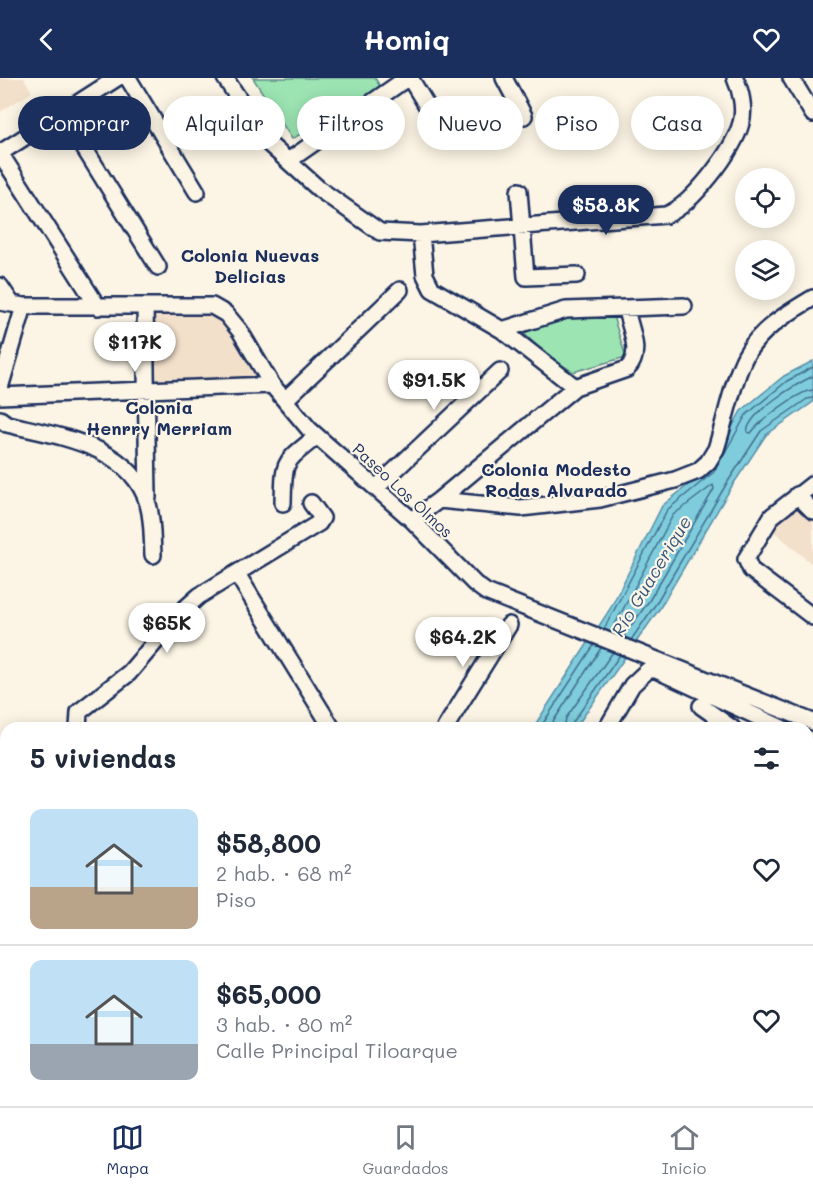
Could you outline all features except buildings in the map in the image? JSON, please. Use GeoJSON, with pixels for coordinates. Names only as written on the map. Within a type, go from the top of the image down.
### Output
{"type":"FeatureCollection","features":[{"type":"Feature","properties":{"kind":"street"},"geometry":{"type":"LineString","coordinates":[[90,96],[117,78]]}},
{"type":"Feature","properties":{"kind":"street"},"geometry":{"type":"LineString","coordinates":[[128,78],[197,192]]}},
{"type":"Feature","properties":{"kind":"street"},"geometry":{"type":"LineString","coordinates":[[225,78],[258,131],[319,189],[380,232],[421,234],[666,214],[677,211],[720,162],[736,137],[743,110],[740,79]]}},
{"type":"Feature","properties":{"kind":"street"},"geometry":{"type":"LineString","coordinates":[[288,161],[408,78],[420,96]]}},
{"type":"Feature","properties":{"kind":"street"},"geometry":{"type":"LineString","coordinates":[[504,78],[524,116]]}},
{"type":"Feature","properties":{"kind":"street"},"geometry":{"type":"LineString","coordinates":[[791,78],[813,114]]}},
{"type":"Feature","properties":{"kind":"street"},"geometry":{"type":"LineString","coordinates":[[18,142],[0,153],[98,307]]}},
{"type":"Feature","properties":{"kind":"street"},"geometry":{"type":"LineString","coordinates":[[85,150],[158,267]]}},
{"type":"Feature","properties":{"kind":"street"},"geometry":{"type":"LineString","coordinates":[[519,191],[526,277],[577,275]]}},
{"type":"Feature","properties":{"kind":"street"},"geometry":{"type":"LineString","coordinates":[[421,234],[424,275],[432,289],[502,330],[575,387]]}},
{"type":"Feature","properties":{"kind":"street"},"geometry":{"type":"LineString","coordinates":[[0,286],[12,304],[0,388]]}},
{"type":"Feature","properties":{"kind":"street"},"geometry":{"type":"LineString","coordinates":[[285,400],[400,290]]}},
{"type":"Feature","properties":{"kind":"street"},"geometry":{"type":"LineString","coordinates":[[439,500],[532,507],[600,499],[675,480],[698,471],[708,462],[716,449],[746,355],[758,339],[780,318],[813,298]]}},
{"type":"Feature","properties":{"kind":"street","name":"Paseo Los Olmos"},"geometry":{"type":"LineString","coordinates":[[12,304],[98,307],[212,306],[222,312],[240,331],[272,384],[317,436],[412,519],[475,584],[503,598],[809,720]]}},
{"type":"Feature","properties":{"kind":"street"},"geometry":{"type":"LineString","coordinates":[[145,306],[148,504],[153,555]]}},
{"type":"Feature","properties":{"kind":"street"},"geometry":{"type":"LineString","coordinates":[[502,330],[567,310],[626,310],[684,306]]}},
{"type":"Feature","properties":{"kind":"street"},"geometry":{"type":"LineString","coordinates":[[412,519],[439,500],[575,387],[627,369],[634,363],[636,352],[626,310]]}},
{"type":"Feature","properties":{"kind":"street"},"geometry":{"type":"LineString","coordinates":[[376,488],[500,371]]}},
{"type":"Feature","properties":{"kind":"street"},"geometry":{"type":"LineString","coordinates":[[0,396],[272,384]]}},
{"type":"Feature","properties":{"kind":"street"},"geometry":{"type":"LineString","coordinates":[[0,419],[7,424],[44,431],[94,448],[126,470],[140,486],[148,504]]}},
{"type":"Feature","properties":{"kind":"street"},"geometry":{"type":"LineString","coordinates":[[283,503],[284,467],[287,461],[317,436]]}},
{"type":"Feature","properties":{"kind":"street"},"geometry":{"type":"LineString","coordinates":[[813,484],[772,516],[746,554],[747,566],[813,617]]}},
{"type":"Feature","properties":{"kind":"street"},"geometry":{"type":"LineString","coordinates":[[797,495],[813,511]]}},
{"type":"Feature","properties":{"kind":"street"},"geometry":{"type":"LineString","coordinates":[[78,722],[79,712],[129,673],[181,612],[199,596],[319,523],[322,518],[311,503]]}},
{"type":"Feature","properties":{"kind":"street"},"geometry":{"type":"LineString","coordinates":[[237,574],[328,722]]}},
{"type":"Feature","properties":{"kind":"street"},"geometry":{"type":"LineString","coordinates":[[449,722],[509,625]]}},
{"type":"Feature","properties":{"kind":"street"},"geometry":{"type":"LineString","coordinates":[[610,722],[632,685],[648,670],[656,670],[769,722]]}},
{"type":"Feature","properties":{"kind":"street"},"geometry":{"type":"LineString","coordinates":[[701,706],[724,722]]}},
{"type":"Feature","properties":{"kind":"shaded area"},"geometry":{"type":"Polygon","coordinates":[[[0,78],[24,78],[32,92],[26,96],[18,96],[18,101],[0,112],[0,78]]]}},
{"type":"Feature","properties":{"kind":"shaded area"},"geometry":{"type":"Polygon","coordinates":[[[149,310],[211,311],[225,320],[265,380],[151,386],[149,310]]]}},
{"type":"Feature","properties":{"kind":"shaded area"},"geometry":{"type":"Polygon","coordinates":[[[795,499],[813,517],[813,565],[771,529],[776,518],[795,499]]]}},
{"type":"Feature","properties":{"kind":"green space"},"geometry":{"type":"Polygon","coordinates":[[[253,78],[375,78],[381,88],[367,96],[297,96],[297,136],[292,139],[285,128],[285,96],[265,96],[253,78]]]}},
{"type":"Feature","properties":{"kind":"green space"},"geometry":{"type":"Polygon","coordinates":[[[611,310],[626,357],[573,372],[549,357],[518,328],[564,312],[611,310]]]}},
{"type":"Feature","properties":{"kind":"water","name":"Río Guacerique"},"geometry":{"type":"Polygon","coordinates":[[[813,361],[813,402],[766,435],[732,486],[660,608],[580,722],[537,722],[610,609],[662,506],[709,468],[741,411],[784,376],[813,361]]]}},
{"type":"Feature","properties":{"kind":"district","name":"Colonia Nuevas Delicias"},"geometry":{"type":"Point","coordinates":[250,265]}},
{"type":"Feature","properties":{"kind":"district","name":"Colonia Henrry Merriam"},"geometry":{"type":"Point","coordinates":[159,417]}},
{"type":"Feature","properties":{"kind":"district","name":"Colonia Modesto Rodas Alvarado"},"geometry":{"type":"Point","coordinates":[556,479]}}]}
